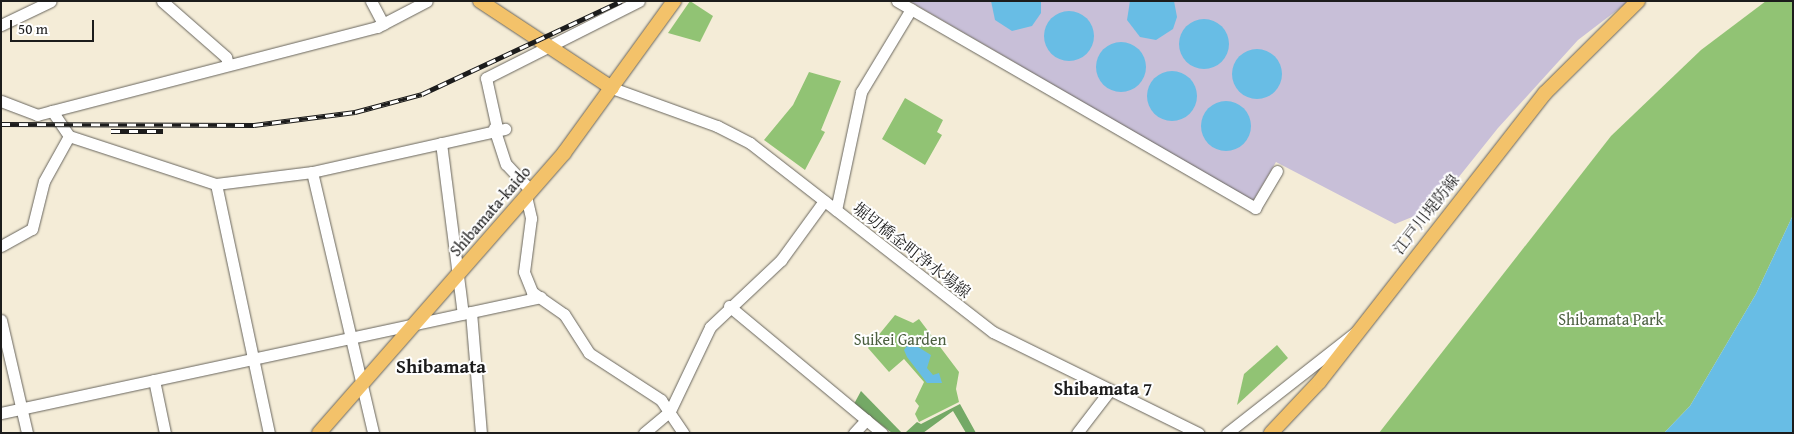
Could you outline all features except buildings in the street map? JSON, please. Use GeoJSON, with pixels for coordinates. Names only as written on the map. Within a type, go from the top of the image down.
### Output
{"type":"FeatureCollection","features":[{"type":"Feature","properties":{"kind":"main road"},"geometry":{"type":"LineString","coordinates":[[480,1],[612,88]]}},
{"type":"Feature","properties":{"kind":"main road","name":"Shibamata-kaido"},"geometry":{"type":"LineString","coordinates":[[319,433],[529,194],[612,88],[674,1]]}},
{"type":"Feature","properties":{"kind":"main road","name":"江戸川堤防線"},"geometry":{"type":"LineString","coordinates":[[1357,331],[1545,92],[1638,1]]}},
{"type":"Feature","properties":{"kind":"main road"},"geometry":{"type":"LineString","coordinates":[[1271,433],[1320,381],[1357,331]]}},
{"type":"Feature","properties":{"kind":"street"},"geometry":{"type":"LineString","coordinates":[[1,25],[51,1]]}},
{"type":"Feature","properties":{"kind":"street"},"geometry":{"type":"LineString","coordinates":[[162,1],[226,57],[228,64]]}},
{"type":"Feature","properties":{"kind":"street"},"geometry":{"type":"LineString","coordinates":[[371,1],[383,24]]}},
{"type":"Feature","properties":{"kind":"street"},"geometry":{"type":"LineString","coordinates":[[1,101],[37,115],[383,24],[426,1]]}},
{"type":"Feature","properties":{"kind":"street"},"geometry":{"type":"LineString","coordinates":[[639,1],[486,78],[506,164],[529,194],[531,218],[524,272],[532,292],[564,314],[588,353],[645,387],[670,411],[683,433]]}},
{"type":"Feature","properties":{"kind":"street"},"geometry":{"type":"LineString","coordinates":[[897,1],[1255,208],[1277,171]]}},
{"type":"Feature","properties":{"kind":"street"},"geometry":{"type":"LineString","coordinates":[[836,210],[861,92],[911,9]]}},
{"type":"Feature","properties":{"kind":"street","name":"堀切橋金町浄水場線"},"geometry":{"type":"LineString","coordinates":[[612,88],[733,134],[836,210],[979,323],[1198,433]]}},
{"type":"Feature","properties":{"kind":"street"},"geometry":{"type":"LineString","coordinates":[[52,111],[69,136],[216,184],[312,172],[498,128]]}},
{"type":"Feature","properties":{"kind":"street"},"geometry":{"type":"LineString","coordinates":[[1,246],[32,229],[44,181],[69,136]]}},
{"type":"Feature","properties":{"kind":"street"},"geometry":{"type":"LineString","coordinates":[[441,143],[457,275],[467,313],[481,433]]}},
{"type":"Feature","properties":{"kind":"street"},"geometry":{"type":"LineString","coordinates":[[312,172],[373,433]]}},
{"type":"Feature","properties":{"kind":"street"},"geometry":{"type":"LineString","coordinates":[[216,184],[269,433]]}},
{"type":"Feature","properties":{"kind":"street"},"geometry":{"type":"LineString","coordinates":[[644,433],[670,411],[710,327],[729,306],[792,248],[824,201]]}},
{"type":"Feature","properties":{"kind":"street"},"geometry":{"type":"LineString","coordinates":[[1,413],[541,297]]}},
{"type":"Feature","properties":{"kind":"street"},"geometry":{"type":"LineString","coordinates":[[729,306],[882,433]]}},
{"type":"Feature","properties":{"kind":"street"},"geometry":{"type":"LineString","coordinates":[[1,320],[27,433]]}},
{"type":"Feature","properties":{"kind":"street","name":"江戸川堤防線"},"geometry":{"type":"LineString","coordinates":[[1227,433],[1357,331]]}},
{"type":"Feature","properties":{"kind":"street"},"geometry":{"type":"LineString","coordinates":[[154,380],[165,433]]}},
{"type":"Feature","properties":{"kind":"street"},"geometry":{"type":"LineString","coordinates":[[1077,433],[1110,390]]}},
{"type":"Feature","properties":{"kind":"street"},"geometry":{"type":"LineString","coordinates":[[854,433],[866,420]]}},
{"type":"Feature","properties":{"kind":"shaded area"},"geometry":{"type":"Polygon","coordinates":[[[909,1],[1629,1],[1578,40],[1498,128],[1434,208],[1395,224],[1276,162],[1253,201],[909,1]]]}},
{"type":"Feature","properties":{"kind":"green space"},"geometry":{"type":"Polygon","coordinates":[[[690,1],[713,16],[700,42],[668,33],[690,1]]]}},
{"type":"Feature","properties":{"kind":"green space","name":"Shibamata Park"},"geometry":{"type":"Polygon","coordinates":[[[1766,1],[1793,1],[1793,215],[1756,294],[1690,406],[1664,433],[1379,433],[1611,136],[1701,50],[1766,1]]]}},
{"type":"Feature","properties":{"kind":"green space"},"geometry":{"type":"Polygon","coordinates":[[[809,72],[841,81],[821,130],[825,132],[805,170],[764,140],[793,105],[809,72]]]}},
{"type":"Feature","properties":{"kind":"green space"},"geometry":{"type":"Polygon","coordinates":[[[905,98],[943,120],[937,132],[942,135],[925,165],[882,139],[905,98]]]}},
{"type":"Feature","properties":{"kind":"green space","name":"Suikei Garden"},"geometry":{"type":"Polygon","coordinates":[[[895,315],[913,323],[919,319],[959,372],[956,389],[959,402],[919,422],[915,414],[919,406],[915,401],[924,382],[904,359],[889,372],[868,348],[895,315]]]}},
{"type":"Feature","properties":{"kind":"green space"},"geometry":{"type":"Polygon","coordinates":[[[1277,345],[1288,358],[1237,405],[1244,374],[1277,345]]]}},
{"type":"Feature","properties":{"kind":"green space"},"geometry":{"type":"Polygon","coordinates":[[[861,391],[902,433],[892,433],[854,404],[861,391]]]}},
{"type":"Feature","properties":{"kind":"green space"},"geometry":{"type":"Polygon","coordinates":[[[960,404],[976,433],[966,433],[953,411],[923,433],[906,432],[917,422],[921,424],[960,404]]]}},
{"type":"Feature","properties":{"kind":"water"},"geometry":{"type":"Polygon","coordinates":[[[991,1],[1041,1],[1041,13],[1032,26],[1012,31],[995,20],[991,1]]]}},
{"type":"Feature","properties":{"kind":"water"},"geometry":{"type":"Polygon","coordinates":[[[1130,1],[1174,1],[1177,17],[1173,29],[1156,40],[1140,37],[1127,20],[1130,1]]]}},
{"type":"Feature","properties":{"kind":"water"},"geometry":{"type":"Polygon","coordinates":[[[1064,11],[1074,11],[1087,18],[1094,31],[1094,41],[1087,54],[1074,61],[1064,61],[1055,57],[1048,50],[1044,41],[1044,31],[1048,22],[1055,15],[1064,11]]]}},
{"type":"Feature","properties":{"kind":"water"},"geometry":{"type":"Polygon","coordinates":[[[1199,19],[1209,19],[1222,26],[1229,39],[1229,49],[1222,62],[1209,69],[1199,69],[1190,65],[1183,58],[1179,49],[1179,39],[1183,30],[1190,23],[1199,19]]]}},
{"type":"Feature","properties":{"kind":"water"},"geometry":{"type":"Polygon","coordinates":[[[1116,42],[1126,42],[1139,49],[1146,62],[1146,72],[1139,85],[1126,92],[1116,92],[1107,88],[1100,81],[1096,72],[1096,62],[1100,53],[1107,46],[1116,42]]]}},
{"type":"Feature","properties":{"kind":"water"},"geometry":{"type":"Polygon","coordinates":[[[1252,49],[1262,49],[1275,56],[1282,69],[1282,79],[1275,92],[1262,99],[1252,99],[1243,95],[1236,88],[1232,79],[1232,69],[1236,60],[1243,53],[1252,49]]]}},
{"type":"Feature","properties":{"kind":"water"},"geometry":{"type":"Polygon","coordinates":[[[1167,71],[1177,71],[1190,78],[1197,91],[1197,101],[1190,114],[1177,121],[1167,121],[1158,117],[1151,110],[1147,101],[1147,91],[1151,82],[1158,75],[1167,71]]]}},
{"type":"Feature","properties":{"kind":"water"},"geometry":{"type":"Polygon","coordinates":[[[1221,101],[1231,101],[1244,108],[1251,121],[1251,131],[1244,144],[1231,151],[1221,151],[1212,147],[1205,140],[1201,131],[1201,121],[1205,112],[1212,105],[1221,101]]]}},
{"type":"Feature","properties":{"kind":"water"},"geometry":{"type":"Polygon","coordinates":[[[1793,215],[1793,433],[1664,433],[1690,406],[1756,294],[1793,215]]]}},
{"type":"Feature","properties":{"kind":"water"},"geometry":{"type":"Polygon","coordinates":[[[910,342],[931,355],[927,368],[933,375],[939,373],[942,383],[927,383],[907,357],[904,350],[910,342]]]}},
{"type":"Feature","properties":{"kind":"railway"},"geometry":{"type":"LineString","coordinates":[[1,124],[254,125],[355,112],[422,94],[621,1]]}},
{"type":"Feature","properties":{"kind":"railway"},"geometry":{"type":"LineString","coordinates":[[111,131],[163,131]]}},
{"type":"Feature","properties":{"kind":"district","name":"Shibamata"},"geometry":{"type":"Point","coordinates":[441,367]}},
{"type":"Feature","properties":{"kind":"district","name":"Shibamata 7"},"geometry":{"type":"Point","coordinates":[1103,389]}}]}
